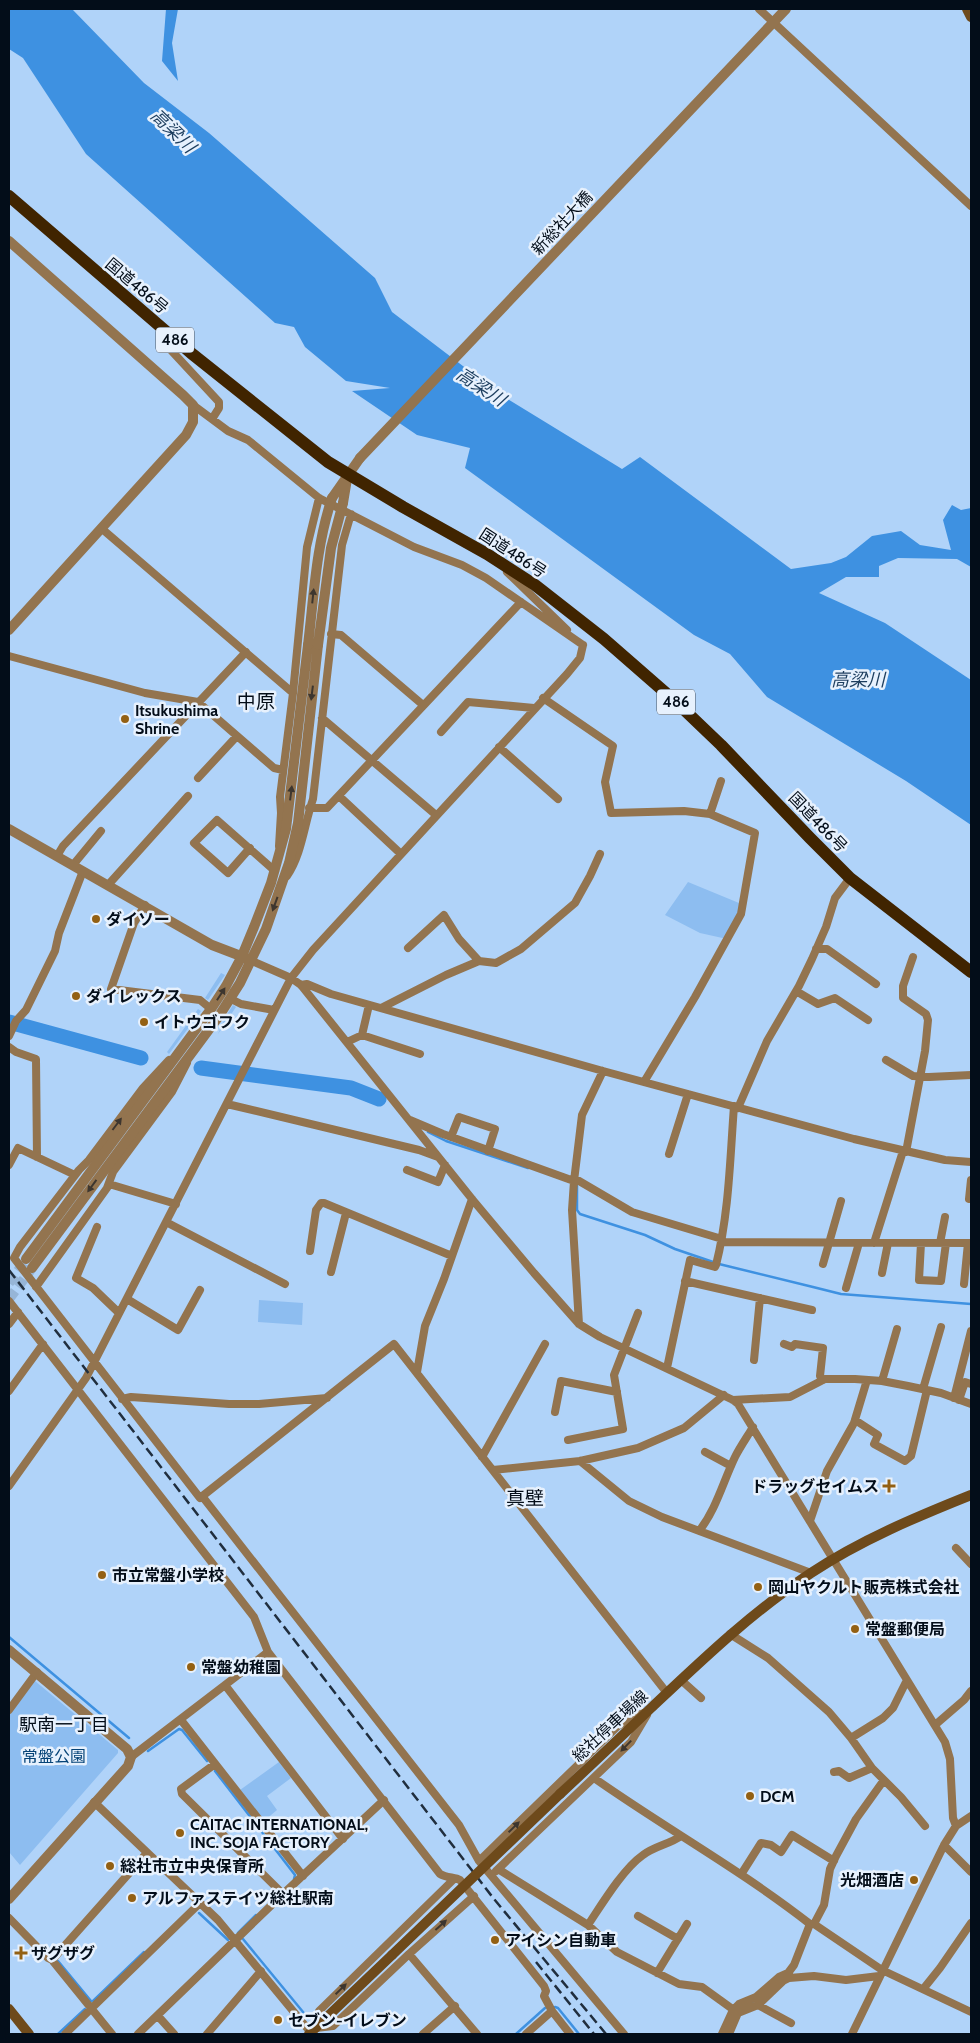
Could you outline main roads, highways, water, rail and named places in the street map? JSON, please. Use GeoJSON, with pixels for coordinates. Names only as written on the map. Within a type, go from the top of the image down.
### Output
{"type":"FeatureCollection","features":[{"type":"Feature","properties":{"kind":"highway","name":"国道486号"},"geometry":{"type":"LineString","coordinates":[[9,196],[166,332],[314,452],[347,475],[488,554],[535,585],[604,639],[676,701],[722,745],[850,878],[971,972]]}},
{"type":"Feature","properties":{"kind":"main road"},"geometry":{"type":"LineString","coordinates":[[967,9],[971,17]]}},
{"type":"Feature","properties":{"kind":"main road","name":"総社停車場線"},"geometry":{"type":"LineString","coordinates":[[312,2032],[730,1634],[770,1602],[833,1559],[896,1526],[971,1495]]}},
{"type":"Feature","properties":{"kind":"main road"},"geometry":{"type":"LineString","coordinates":[[9,2010],[29,2034]]}},
{"type":"Feature","properties":{"kind":"water","name":"高梁川"},"geometry":{"type":"Polygon","coordinates":[[[9,9],[72,9],[144,83],[209,133],[375,278],[392,312],[501,395],[622,469],[640,457],[791,569],[831,563],[846,557],[872,536],[901,531],[920,545],[951,550],[943,520],[952,505],[961,510],[971,508],[971,567],[957,559],[898,558],[879,566],[879,577],[846,577],[819,593],[885,623],[971,680],[971,825],[906,781],[767,697],[730,654],[694,635],[465,468],[470,448],[417,435],[352,391],[390,388],[346,381],[305,347],[294,327],[275,323],[86,154],[23,58],[9,49],[9,9]]]}},
{"type":"Feature","properties":{"kind":"water","name":"高梁川"},"geometry":{"type":"Polygon","coordinates":[[[166,9],[178,9],[172,43],[178,81],[162,61],[166,9]]]}},
{"type":"Feature","properties":{"kind":"waterway"},"geometry":{"type":"LineString","coordinates":[[9,1022],[141,1058]]}},
{"type":"Feature","properties":{"kind":"waterway"},"geometry":{"type":"LineString","coordinates":[[201,1068],[351,1088],[379,1099]]}},
{"type":"Feature","properties":{"kind":"waterway"},"geometry":{"type":"LineString","coordinates":[[428,1132],[446,1141],[528,1168]]}},
{"type":"Feature","properties":{"kind":"waterway"},"geometry":{"type":"LineString","coordinates":[[577,1186],[577,1210],[580,1214],[645,1235],[675,1249],[719,1264],[841,1294],[971,1304]]}},
{"type":"Feature","properties":{"kind":"waterway"},"geometry":{"type":"LineString","coordinates":[[9,1637],[129,1738]]}},
{"type":"Feature","properties":{"kind":"waterway"},"geometry":{"type":"LineString","coordinates":[[148,1751],[179,1729],[182,1730],[207,1761]]}},
{"type":"Feature","properties":{"kind":"waterway"},"geometry":{"type":"LineString","coordinates":[[215,1771],[295,1875],[294,1879]]}},
{"type":"Feature","properties":{"kind":"waterway"},"geometry":{"type":"LineString","coordinates":[[199,1913],[228,1940]]}},
{"type":"Feature","properties":{"kind":"waterway"},"geometry":{"type":"LineString","coordinates":[[238,1933],[256,1915]]}},
{"type":"Feature","properties":{"kind":"waterway"},"geometry":{"type":"LineString","coordinates":[[243,1939],[308,2018]]}},
{"type":"Feature","properties":{"kind":"waterway"},"geometry":{"type":"LineString","coordinates":[[93,2001],[144,1952]]}},
{"type":"Feature","properties":{"kind":"waterway"},"geometry":{"type":"LineString","coordinates":[[58,1961],[91,2001]]}},
{"type":"Feature","properties":{"kind":"waterway"},"geometry":{"type":"LineString","coordinates":[[739,2009],[758,1999]]}},
{"type":"Feature","properties":{"kind":"waterway"},"geometry":{"type":"LineString","coordinates":[[555,2007],[558,2008],[579,2034]]}},
{"type":"Feature","properties":{"kind":"waterway"},"geometry":{"type":"LineString","coordinates":[[516,2034],[545,2008]]}},
{"type":"Feature","properties":{"kind":"waterway"},"geometry":{"type":"LineString","coordinates":[[58,2034],[85,2009]]}},
{"type":"Feature","properties":{"kind":"tunnel"},"geometry":{"type":"LineString","coordinates":[[9,1283],[26,1260]]}},
{"type":"Feature","properties":{"kind":"tunnel"},"geometry":{"type":"LineString","coordinates":[[9,1299],[32,1268]]}},
{"type":"Feature","properties":{"kind":"railway"},"geometry":{"type":"LineString","coordinates":[[9,1270],[494,1899],[606,2034]]}},
{"type":"Feature","properties":{"kind":"railway"},"geometry":{"type":"LineString","coordinates":[[536,1962],[594,2034]]}},
{"type":"Feature","properties":{"kind":"place","name":"Itsukushima Shrine"},"geometry":{"type":"Point","coordinates":[125,719]}},
{"type":"Feature","properties":{"kind":"place","name":"ダイソー"},"geometry":{"type":"Point","coordinates":[96,919]}},
{"type":"Feature","properties":{"kind":"place","name":"ダイレックス"},"geometry":{"type":"Point","coordinates":[76,996]}},
{"type":"Feature","properties":{"kind":"place","name":"イトウゴフク"},"geometry":{"type":"Point","coordinates":[144,1022]}},
{"type":"Feature","properties":{"kind":"place","name":"ドラッグセイムス"},"geometry":{"type":"Point","coordinates":[889,1486]}},
{"type":"Feature","properties":{"kind":"place","name":"市立常盤小学校"},"geometry":{"type":"Point","coordinates":[102,1575]}},
{"type":"Feature","properties":{"kind":"place","name":"岡山ヤクルト販売株式会社"},"geometry":{"type":"Point","coordinates":[758,1587]}},
{"type":"Feature","properties":{"kind":"place","name":"常盤郵便局"},"geometry":{"type":"Point","coordinates":[855,1629]}},
{"type":"Feature","properties":{"kind":"place","name":"常盤幼稚園"},"geometry":{"type":"Point","coordinates":[191,1667]}},
{"type":"Feature","properties":{"kind":"place","name":"DCM"},"geometry":{"type":"Point","coordinates":[750,1796]}},
{"type":"Feature","properties":{"kind":"place","name":"CAITAC INTERNATIONAL, INC. SOJA FACTORY"},"geometry":{"type":"Point","coordinates":[180,1833]}},
{"type":"Feature","properties":{"kind":"place","name":"総社市立中央保育所"},"geometry":{"type":"Point","coordinates":[110,1866]}},
{"type":"Feature","properties":{"kind":"place","name":"光畑酒店"},"geometry":{"type":"Point","coordinates":[914,1880]}},
{"type":"Feature","properties":{"kind":"place","name":"アルファステイツ総社駅南"},"geometry":{"type":"Point","coordinates":[132,1898]}},
{"type":"Feature","properties":{"kind":"place","name":"アイシン自動車"},"geometry":{"type":"Point","coordinates":[495,1940]}},
{"type":"Feature","properties":{"kind":"place","name":"ザグザグ"},"geometry":{"type":"Point","coordinates":[21,1953]}},
{"type":"Feature","properties":{"kind":"place","name":"セブン-イレブン"},"geometry":{"type":"Point","coordinates":[278,2020]}},
{"type":"Feature","properties":{"kind":"district","name":"中原"},"geometry":{"type":"Point","coordinates":[256,701]}},
{"type":"Feature","properties":{"kind":"district","name":"真壁"},"geometry":{"type":"Point","coordinates":[525,1498]}},
{"type":"Feature","properties":{"kind":"district","name":"駅南一丁目"},"geometry":{"type":"Point","coordinates":[64,1725]}},
{"type":"Feature","properties":{"kind":"park label","name":"常盤公園"},"geometry":{"type":"Point","coordinates":[54,1756]}}]}
